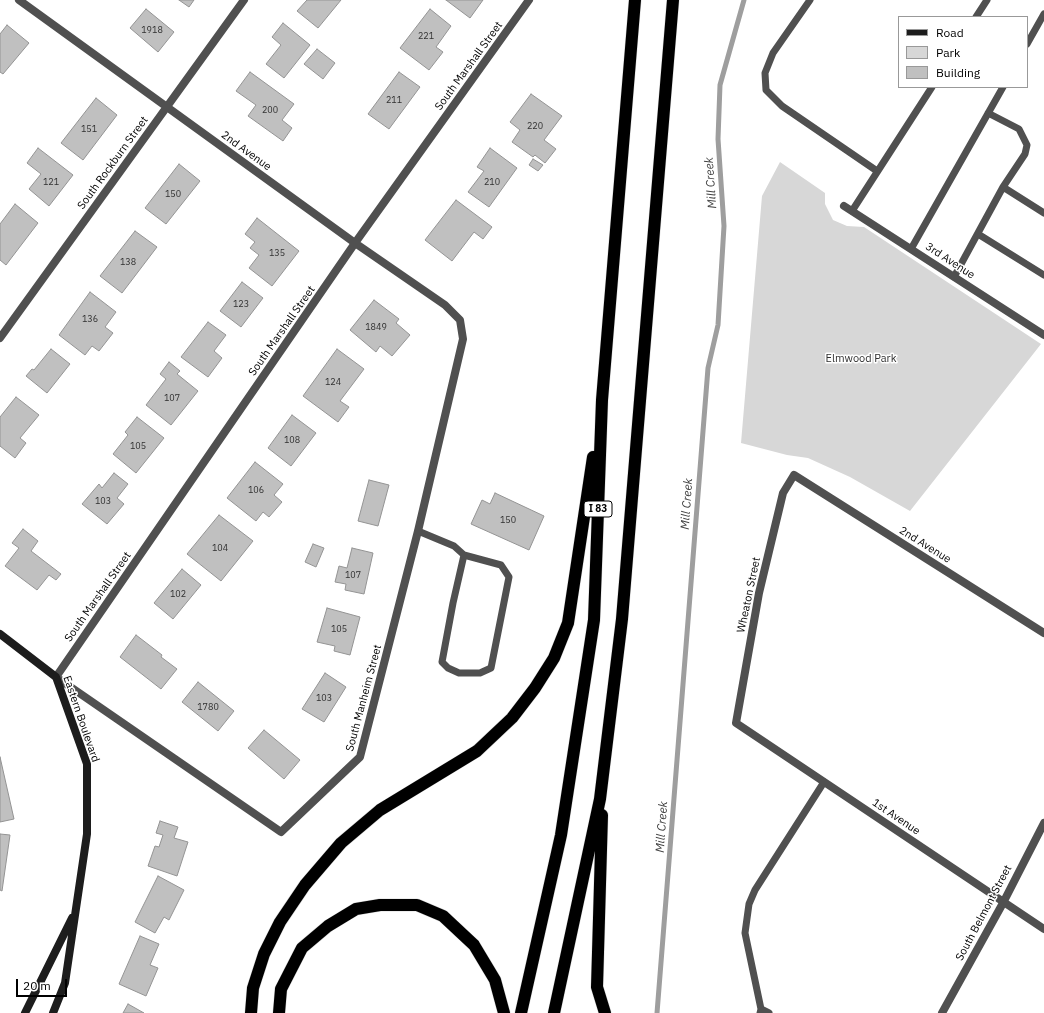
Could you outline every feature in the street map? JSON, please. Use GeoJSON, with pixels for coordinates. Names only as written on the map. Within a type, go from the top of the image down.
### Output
{"type":"FeatureCollection","features":[{"type":"Feature","properties":{"kind":"highway","name":"I 83"},"geometry":{"type":"LineString","coordinates":[[521,1013],[561,836],[594,620],[602,400],[635,0]]}},
{"type":"Feature","properties":{"kind":"highway"},"geometry":{"type":"LineString","coordinates":[[554,1013],[600,799],[622,619],[673,0]]}},
{"type":"Feature","properties":{"kind":"highway"},"geometry":{"type":"LineString","coordinates":[[251,1013],[253,988],[264,954],[280,922],[305,886],[341,843],[380,810],[477,751],[512,718],[535,688],[554,658],[568,623],[602,400]]}},
{"type":"Feature","properties":{"kind":"highway"},"geometry":{"type":"LineString","coordinates":[[605,755],[600,861],[597,987],[605,1013]]}},
{"type":"Feature","properties":{"kind":"highway"},"geometry":{"type":"LineString","coordinates":[[279,1013],[281,989],[302,948],[328,926],[356,910],[380,905],[417,904],[443,916],[474,945],[495,980],[504,1013]]}},
{"type":"Feature","properties":{"kind":"street","name":"2nd Avenue"},"geometry":{"type":"LineString","coordinates":[[19,0],[355,243],[445,305],[460,320]]}},
{"type":"Feature","properties":{"kind":"street","name":"South Rockburn Street"},"geometry":{"type":"LineString","coordinates":[[0,338],[244,0]]}},
{"type":"Feature","properties":{"kind":"street","name":"South Marshall Street"},"geometry":{"type":"LineString","coordinates":[[56,677],[355,243],[529,0]]}},
{"type":"Feature","properties":{"kind":"street","name":"3rd Avenue"},"geometry":{"type":"LineString","coordinates":[[844,206],[1044,335]]}},
{"type":"Feature","properties":{"kind":"street","name":"South Manheim Street"},"geometry":{"type":"LineString","coordinates":[[56,677],[282,832],[360,757],[418,531],[463,339],[460,320]]}},
{"type":"Feature","properties":{"kind":"street","name":"2nd Avenue"},"geometry":{"type":"LineString","coordinates":[[794,475],[1044,633]]}},
{"type":"Feature","properties":{"kind":"street","name":"Wheaton Street"},"geometry":{"type":"LineString","coordinates":[[736,723],[761,585],[783,493],[794,475]]}},
{"type":"Feature","properties":{"kind":"street","name":"Eastern Boulevard"},"geometry":{"type":"LineString","coordinates":[[0,634],[56,677],[87,764],[87,834],[65,983],[53,1013]]}},
{"type":"Feature","properties":{"kind":"street","name":"1st Avenue"},"geometry":{"type":"LineString","coordinates":[[736,723],[1044,929]]}},
{"type":"Feature","properties":{"kind":"street","name":"South Belmont Street"},"geometry":{"type":"LineString","coordinates":[[942,1013],[1003,903],[1044,823]]}},
{"type":"Feature","properties":{"kind":"street","name":"Eastern Boulevard"},"geometry":{"type":"LineString","coordinates":[[25,1013],[76,910]]}},
{"type":"Feature","properties":{"kind":"lane"},"geometry":{"type":"LineString","coordinates":[[810,0],[773,53],[765,73],[766,90],[782,106],[877,171]]}},
{"type":"Feature","properties":{"kind":"lane"},"geometry":{"type":"LineString","coordinates":[[977,16],[987,0]]}},
{"type":"Feature","properties":{"kind":"lane"},"geometry":{"type":"LineString","coordinates":[[1028,42],[1044,14]]}},
{"type":"Feature","properties":{"kind":"lane"},"geometry":{"type":"LineString","coordinates":[[852,211],[931,88]]}},
{"type":"Feature","properties":{"kind":"lane"},"geometry":{"type":"LineString","coordinates":[[911,249],[1002,88]]}},
{"type":"Feature","properties":{"kind":"lane"},"geometry":{"type":"LineString","coordinates":[[954,277],[1004,187],[1025,154],[1027,145],[1019,129],[988,114]]}},
{"type":"Feature","properties":{"kind":"lane"},"geometry":{"type":"LineString","coordinates":[[1004,187],[1044,213]]}},
{"type":"Feature","properties":{"kind":"lane"},"geometry":{"type":"LineString","coordinates":[[978,234],[1044,275]]}},
{"type":"Feature","properties":{"kind":"lane"},"geometry":{"type":"LineString","coordinates":[[418,531],[454,546],[464,555],[501,565],[509,577],[491,668],[480,673],[459,673],[448,668],[442,662],[452,603],[464,555]]}},
{"type":"Feature","properties":{"kind":"lane"},"geometry":{"type":"LineString","coordinates":[[769,1013],[761,1011],[745,933],[749,904],[755,890],[824,782]]}},
{"type":"Feature","properties":{"kind":"green space","name":"Elmwood Park"},"geometry":{"type":"Polygon","coordinates":[[[780,162],[825,193],[825,204],[833,220],[847,226],[864,227],[1041,344],[910,511],[850,477],[808,458],[787,455],[741,443],[762,196],[780,162]]]}},
{"type":"Feature","properties":{"kind":"building"},"geometry":{"type":"Polygon","coordinates":[[[179,0],[194,0],[189,7],[179,0]]]}},
{"type":"Feature","properties":{"kind":"building"},"geometry":{"type":"Polygon","coordinates":[[[307,0],[341,0],[318,28],[297,11],[307,0]]]}},
{"type":"Feature","properties":{"kind":"building"},"geometry":{"type":"Polygon","coordinates":[[[446,0],[483,0],[470,18],[446,0]]]}},
{"type":"Feature","properties":{"kind":"building"},"geometry":{"type":"Polygon","coordinates":[[[146,9],[174,32],[158,52],[130,28],[146,9]]]}},
{"type":"Feature","properties":{"kind":"building"},"geometry":{"type":"Polygon","coordinates":[[[430,9],[451,26],[436,47],[443,52],[429,70],[400,48],[430,9]]]}},
{"type":"Feature","properties":{"kind":"building"},"geometry":{"type":"Polygon","coordinates":[[[283,23],[310,45],[284,78],[266,64],[281,45],[272,37],[283,23]]]}},
{"type":"Feature","properties":{"kind":"building"},"geometry":{"type":"Polygon","coordinates":[[[7,25],[29,43],[3,74],[0,72],[0,34],[7,25]]]}},
{"type":"Feature","properties":{"kind":"building"},"geometry":{"type":"Polygon","coordinates":[[[317,49],[335,63],[323,79],[304,64],[317,49]]]}},
{"type":"Feature","properties":{"kind":"building"},"geometry":{"type":"Polygon","coordinates":[[[250,72],[294,104],[282,120],[292,128],[283,141],[248,116],[256,105],[236,91],[250,72]]]}},
{"type":"Feature","properties":{"kind":"building"},"geometry":{"type":"Polygon","coordinates":[[[399,72],[420,87],[389,129],[368,114],[399,72]]]}},
{"type":"Feature","properties":{"kind":"building"},"geometry":{"type":"Polygon","coordinates":[[[531,94],[562,116],[544,140],[556,149],[545,163],[535,155],[533,157],[512,142],[520,130],[510,122],[531,94]]]}},
{"type":"Feature","properties":{"kind":"building"},"geometry":{"type":"Polygon","coordinates":[[[96,98],[117,115],[83,160],[61,143],[96,98]]]}},
{"type":"Feature","properties":{"kind":"building"},"geometry":{"type":"Polygon","coordinates":[[[38,148],[73,175],[49,206],[29,189],[41,174],[27,163],[38,148]]]}},
{"type":"Feature","properties":{"kind":"building"},"geometry":{"type":"Polygon","coordinates":[[[490,148],[517,168],[489,207],[468,192],[484,171],[477,167],[490,148]]]}},
{"type":"Feature","properties":{"kind":"building"},"geometry":{"type":"Polygon","coordinates":[[[533,159],[543,165],[538,171],[529,165],[533,159]]]}},
{"type":"Feature","properties":{"kind":"building"},"geometry":{"type":"Polygon","coordinates":[[[179,164],[200,181],[166,224],[145,208],[179,164]]]}},
{"type":"Feature","properties":{"kind":"building"},"geometry":{"type":"Polygon","coordinates":[[[456,200],[492,227],[483,239],[474,232],[452,261],[425,240],[456,200]]]}},
{"type":"Feature","properties":{"kind":"building"},"geometry":{"type":"Polygon","coordinates":[[[15,204],[38,223],[6,265],[0,260],[0,224],[15,204]]]}},
{"type":"Feature","properties":{"kind":"building"},"geometry":{"type":"Polygon","coordinates":[[[257,218],[299,251],[272,286],[249,268],[259,255],[250,248],[255,242],[245,234],[257,218]]]}},
{"type":"Feature","properties":{"kind":"building"},"geometry":{"type":"Polygon","coordinates":[[[135,231],[157,247],[122,293],[100,276],[135,231]]]}},
{"type":"Feature","properties":{"kind":"building"},"geometry":{"type":"Polygon","coordinates":[[[242,282],[263,298],[241,327],[220,311],[242,282]]]}},
{"type":"Feature","properties":{"kind":"building"},"geometry":{"type":"Polygon","coordinates":[[[90,292],[116,312],[105,327],[113,333],[99,351],[92,346],[85,355],[59,335],[90,292]]]}},
{"type":"Feature","properties":{"kind":"building"},"geometry":{"type":"Polygon","coordinates":[[[374,300],[399,319],[396,323],[410,335],[392,356],[380,346],[376,352],[350,330],[374,300]]]}},
{"type":"Feature","properties":{"kind":"building"},"geometry":{"type":"Polygon","coordinates":[[[208,322],[226,335],[214,351],[222,358],[208,377],[181,357],[208,322]]]}},
{"type":"Feature","properties":{"kind":"building"},"geometry":{"type":"Polygon","coordinates":[[[51,349],[70,364],[47,393],[26,376],[32,369],[34,370],[51,349]]]}},
{"type":"Feature","properties":{"kind":"building"},"geometry":{"type":"Polygon","coordinates":[[[337,349],[364,369],[340,401],[349,407],[338,422],[303,396],[337,349]]]}},
{"type":"Feature","properties":{"kind":"building"},"geometry":{"type":"Polygon","coordinates":[[[169,362],[180,371],[177,374],[198,391],[171,425],[146,405],[166,379],[160,374],[169,362]]]}},
{"type":"Feature","properties":{"kind":"building"},"geometry":{"type":"Polygon","coordinates":[[[16,397],[39,415],[20,438],[26,443],[15,458],[0,446],[0,417],[16,397]]]}},
{"type":"Feature","properties":{"kind":"building"},"geometry":{"type":"Polygon","coordinates":[[[292,415],[316,433],[291,466],[268,448],[292,415]]]}},
{"type":"Feature","properties":{"kind":"building"},"geometry":{"type":"Polygon","coordinates":[[[137,417],[164,438],[136,473],[113,454],[128,435],[125,432],[137,417]]]}},
{"type":"Feature","properties":{"kind":"building"},"geometry":{"type":"Polygon","coordinates":[[[255,462],[283,484],[274,495],[282,502],[269,517],[263,512],[256,521],[227,498],[255,462]]]}},
{"type":"Feature","properties":{"kind":"building"},"geometry":{"type":"Polygon","coordinates":[[[114,473],[128,484],[117,498],[124,504],[107,524],[82,504],[99,484],[102,488],[114,473]]]}},
{"type":"Feature","properties":{"kind":"building"},"geometry":{"type":"Polygon","coordinates":[[[369,480],[389,485],[378,526],[358,521],[369,480]]]}},
{"type":"Feature","properties":{"kind":"building"},"geometry":{"type":"Polygon","coordinates":[[[495,493],[544,516],[529,550],[471,524],[482,500],[490,504],[495,493]]]}},
{"type":"Feature","properties":{"kind":"building"},"geometry":{"type":"Polygon","coordinates":[[[219,515],[253,541],[221,581],[187,554],[219,515]]]}},
{"type":"Feature","properties":{"kind":"building"},"geometry":{"type":"Polygon","coordinates":[[[23,529],[38,541],[31,551],[61,574],[56,580],[49,575],[37,590],[5,566],[19,548],[12,543],[23,529]]]}},
{"type":"Feature","properties":{"kind":"building"},"geometry":{"type":"Polygon","coordinates":[[[313,544],[324,548],[316,567],[305,562],[313,544]]]}},
{"type":"Feature","properties":{"kind":"building"},"geometry":{"type":"Polygon","coordinates":[[[352,548],[373,553],[364,594],[345,590],[346,584],[335,582],[339,566],[347,568],[352,548]]]}},
{"type":"Feature","properties":{"kind":"building"},"geometry":{"type":"Polygon","coordinates":[[[182,569],[201,585],[173,619],[154,603],[182,569]]]}},
{"type":"Feature","properties":{"kind":"building"},"geometry":{"type":"Polygon","coordinates":[[[327,608],[360,617],[350,655],[334,651],[335,646],[317,642],[327,608]]]}},
{"type":"Feature","properties":{"kind":"building"},"geometry":{"type":"Polygon","coordinates":[[[136,635],[162,655],[161,657],[177,669],[161,689],[120,657],[136,635]]]}},
{"type":"Feature","properties":{"kind":"building"},"geometry":{"type":"Polygon","coordinates":[[[325,673],[346,687],[324,722],[302,709],[325,673]]]}},
{"type":"Feature","properties":{"kind":"building"},"geometry":{"type":"Polygon","coordinates":[[[198,682],[234,711],[218,731],[182,702],[198,682]]]}},
{"type":"Feature","properties":{"kind":"building"},"geometry":{"type":"Polygon","coordinates":[[[264,730],[300,760],[284,779],[248,748],[264,730]]]}},
{"type":"Feature","properties":{"kind":"building"},"geometry":{"type":"Polygon","coordinates":[[[0,757],[14,819],[0,822],[0,757]]]}},
{"type":"Feature","properties":{"kind":"building"},"geometry":{"type":"Polygon","coordinates":[[[160,821],[178,827],[174,838],[188,842],[177,876],[148,866],[155,846],[159,847],[163,835],[156,833],[160,821]]]}},
{"type":"Feature","properties":{"kind":"building"},"geometry":{"type":"Polygon","coordinates":[[[0,834],[10,835],[2,891],[0,890],[0,834]]]}},
{"type":"Feature","properties":{"kind":"building"},"geometry":{"type":"Polygon","coordinates":[[[158,876],[184,890],[169,920],[164,917],[155,933],[135,922],[158,876]]]}},
{"type":"Feature","properties":{"kind":"building"},"geometry":{"type":"Polygon","coordinates":[[[140,936],[159,944],[150,965],[158,968],[146,996],[119,984],[140,936]]]}},
{"type":"Feature","properties":{"kind":"building"},"geometry":{"type":"Polygon","coordinates":[[[128,1004],[144,1013],[123,1013],[128,1004]]]}},
{"type":"Feature","properties":{"kind":"waterway","name":"Mill Creek"},"geometry":{"type":"LineString","coordinates":[[657,1013],[708,368],[718,325],[724,226],[718,139],[720,85],[744,0]]}}]}
